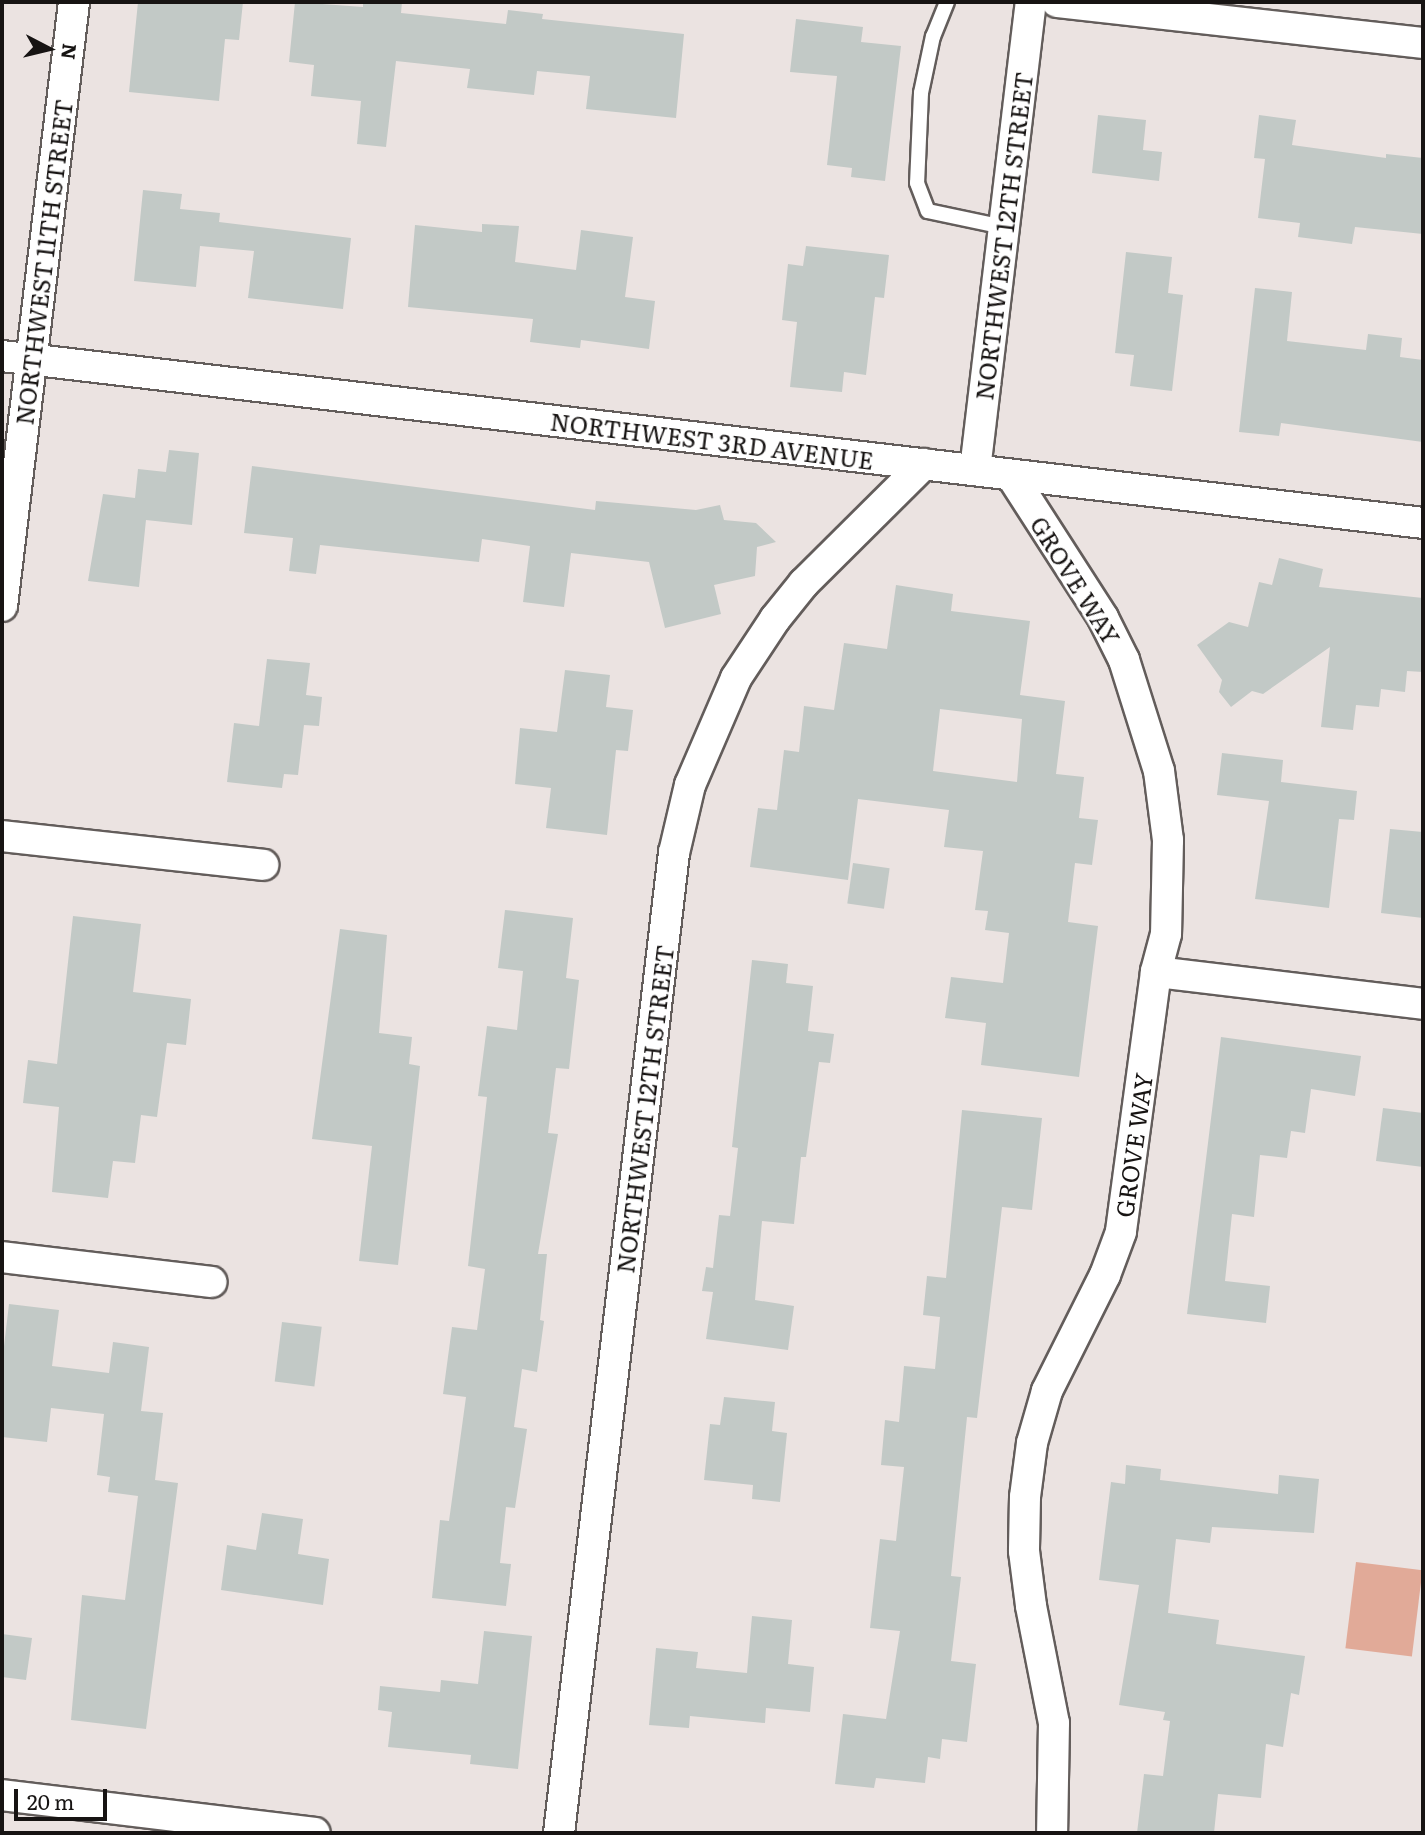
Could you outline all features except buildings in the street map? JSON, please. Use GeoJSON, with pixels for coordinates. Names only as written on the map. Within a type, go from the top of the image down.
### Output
{"type":"FeatureCollection","features":[{"type":"Feature","properties":{"kind":"street","name":"NORTHWEST 11TH STREET"},"geometry":{"type":"LineString","coordinates":[[2,606],[74,2]]}},
{"type":"Feature","properties":{"kind":"street","name":"NORTHWEST 12TH STREET"},"geometry":{"type":"LineString","coordinates":[[975,470],[1031,2]]}},
{"type":"Feature","properties":{"kind":"street"},"geometry":{"type":"LineString","coordinates":[[1056,2],[1423,43]]}},
{"type":"Feature","properties":{"kind":"street","name":"NORTHWEST 3RD AVENUE"},"geometry":{"type":"LineString","coordinates":[[2,356],[1423,523]]}},
{"type":"Feature","properties":{"kind":"street","name":"NORTHWEST 12TH STREET"},"geometry":{"type":"LineString","coordinates":[[559,1833],[673,867],[690,785],[736,678],[775,619],[804,583],[924,464]]}},
{"type":"Feature","properties":{"kind":"street","name":"GROVE WAY"},"geometry":{"type":"LineString","coordinates":[[1011,475],[1103,618],[1148,726],[1168,840],[1166,934],[1156,972],[1121,1232],[1105,1275],[1047,1391],[1032,1443],[1025,1497],[1027,1578],[1054,1723],[1052,1833]]}},
{"type":"Feature","properties":{"kind":"street"},"geometry":{"type":"LineString","coordinates":[[2,836],[263,865]]}},
{"type":"Feature","properties":{"kind":"street"},"geometry":{"type":"LineString","coordinates":[[1156,972],[1423,1004]]}},
{"type":"Feature","properties":{"kind":"street"},"geometry":{"type":"LineString","coordinates":[[2,1257],[212,1282]]}},
{"type":"Feature","properties":{"kind":"street"},"geometry":{"type":"LineString","coordinates":[[2,1796],[312,1833]]}},
{"type":"Feature","properties":{"kind":"lane"},"geometry":{"type":"LineString","coordinates":[[947,2],[933,36],[921,93],[917,183],[928,211],[1004,227]]}},
{"type":"Feature","properties":{"kind":"shaded area"},"geometry":{"type":"Polygon","coordinates":[[[1356,1562],[1423,1570],[1412,1657],[1345,1648],[1356,1562]]]}}]}
